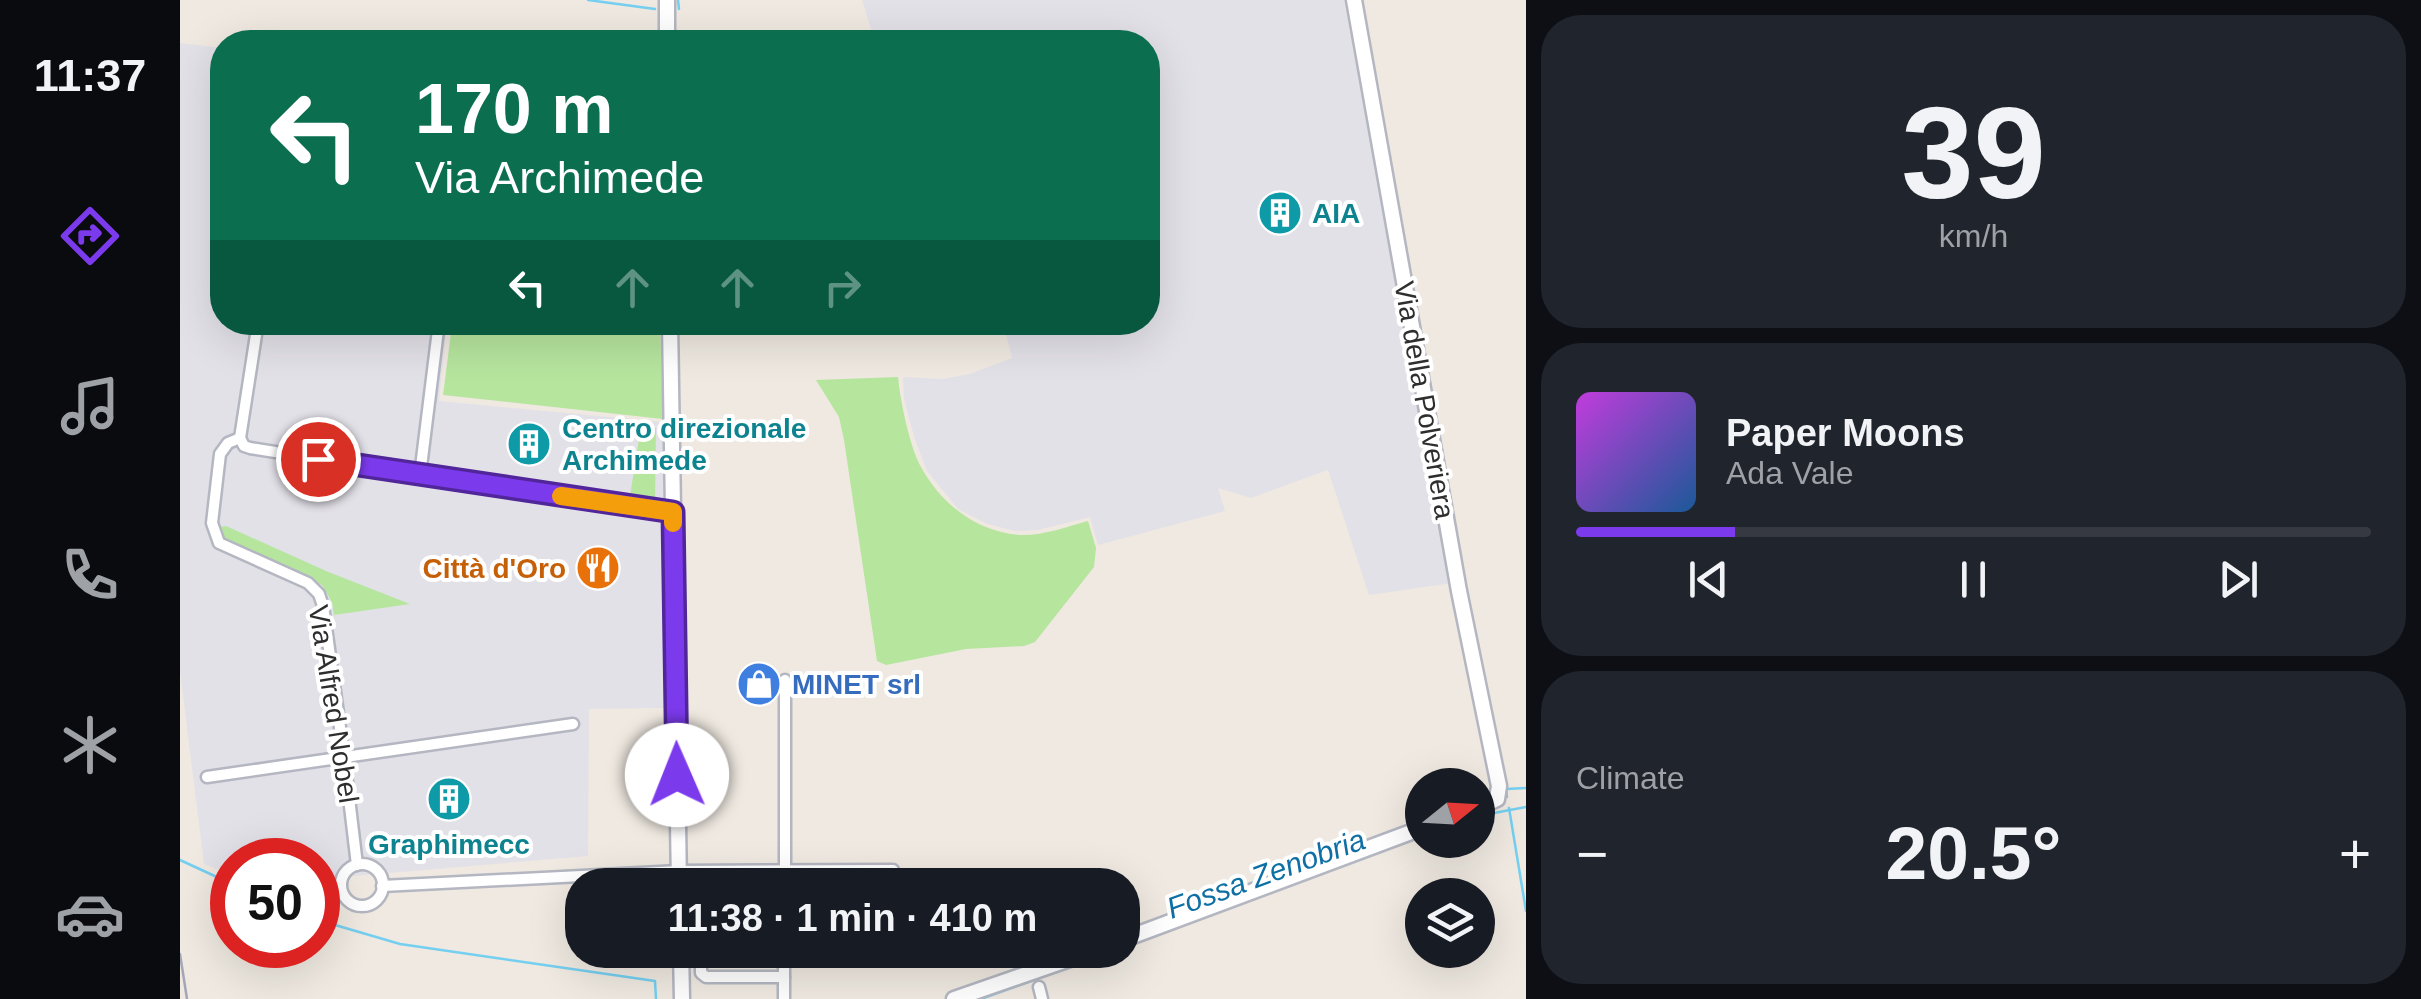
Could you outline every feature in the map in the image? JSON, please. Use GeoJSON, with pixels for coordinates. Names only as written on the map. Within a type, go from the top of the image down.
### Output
{"type":"FeatureCollection","features":[{"type":"Feature","properties":{"kind":"street"},"geometry":{"type":"LineString","coordinates":[[667,0],[668,30]]}},
{"type":"Feature","properties":{"kind":"street","name":"Via della Polveriera"},"geometry":{"type":"LineString","coordinates":[[1354,0],[1452,552],[1499,786],[1495,800]]}},
{"type":"Feature","properties":{"kind":"street"},"geometry":{"type":"LineString","coordinates":[[256,335],[240,438],[244,446],[673,512]]}},
{"type":"Feature","properties":{"kind":"street"},"geometry":{"type":"LineString","coordinates":[[420,475],[437,335]]}},
{"type":"Feature","properties":{"kind":"street"},"geometry":{"type":"LineString","coordinates":[[670,335],[679,868]]}},
{"type":"Feature","properties":{"kind":"street","name":"Via Alfred Nobel"},"geometry":{"type":"LineString","coordinates":[[240,438],[228,443],[220,454],[212,529],[218,543],[308,583],[320,594],[356,865]]}},
{"type":"Feature","properties":{"kind":"street"},"geometry":{"type":"LineString","coordinates":[[785,680],[786,868]]}},
{"type":"Feature","properties":{"kind":"street"},"geometry":{"type":"LineString","coordinates":[[207,777],[573,724]]}},
{"type":"Feature","properties":{"kind":"street"},"geometry":{"type":"LineString","coordinates":[[1140,933],[1405,834]]}},
{"type":"Feature","properties":{"kind":"street"},"geometry":{"type":"LineString","coordinates":[[363,864],[375,869],[382,886],[372,904],[358,906],[346,899],[341,886],[345,873],[363,864]]}},
{"type":"Feature","properties":{"kind":"street"},"geometry":{"type":"LineString","coordinates":[[382,886],[565,881]]}},
{"type":"Feature","properties":{"kind":"street"},"geometry":{"type":"LineString","coordinates":[[681,968],[682,999]]}},
{"type":"Feature","properties":{"kind":"street"},"geometry":{"type":"LineString","coordinates":[[701,968],[701,974],[706,977],[784,977]]}},
{"type":"Feature","properties":{"kind":"street"},"geometry":{"type":"LineString","coordinates":[[784,968],[784,999]]}},
{"type":"Feature","properties":{"kind":"street"},"geometry":{"type":"LineString","coordinates":[[954,999],[1039,986],[1068,968]]}},
{"type":"Feature","properties":{"kind":"shaded area","name":"AIA"},"geometry":{"type":"Polygon","coordinates":[[[862,0],[1344,0],[1452,583],[1369,595],[1328,470],[1251,498],[1218,488],[1225,511],[1098,545],[1090,517],[1038,530],[1015,531],[987,524],[958,509],[927,471],[904,398],[903,377],[942,379],[970,374],[1012,358],[1006,335],[1160,335],[1160,30],[871,30],[862,0]]]}},
{"type":"Feature","properties":{"kind":"shaded area"},"geometry":{"type":"Polygon","coordinates":[[[180,43],[210,47],[210,335],[446,335],[439,401],[663,422],[664,708],[589,709],[588,856],[340,877],[340,838],[210,838],[210,866],[204,864],[180,671],[180,43]]]}},
{"type":"Feature","properties":{"kind":"green space"},"geometry":{"type":"Polygon","coordinates":[[[451,335],[660,335],[663,419],[443,395],[451,335]]]}},
{"type":"Feature","properties":{"kind":"green space"},"geometry":{"type":"Polygon","coordinates":[[[898,377],[917,459],[939,493],[962,514],[989,528],[1020,535],[1045,533],[1088,521],[1096,548],[1094,567],[1035,642],[966,649],[886,665],[877,661],[844,440],[839,417],[816,380],[898,377]]]}},
{"type":"Feature","properties":{"kind":"green space"},"geometry":{"type":"Polygon","coordinates":[[[641,426],[656,428],[655,504],[630,496],[641,426]]]}},
{"type":"Feature","properties":{"kind":"green space"},"geometry":{"type":"Polygon","coordinates":[[[226,526],[410,604],[334,615],[322,585],[225,540],[216,528],[226,526]]]}},
{"type":"Feature","properties":{"kind":"waterway"},"geometry":{"type":"LineString","coordinates":[[588,0],[655,9]]}},
{"type":"Feature","properties":{"kind":"waterway"},"geometry":{"type":"LineString","coordinates":[[678,0],[679,9]]}},
{"type":"Feature","properties":{"kind":"waterway"},"geometry":{"type":"LineString","coordinates":[[1507,797],[1506,789],[1526,788]]}},
{"type":"Feature","properties":{"kind":"waterway","name":"Fossa Zenobria"},"geometry":{"type":"LineString","coordinates":[[1495,813],[1526,807]]}},
{"type":"Feature","properties":{"kind":"waterway"},"geometry":{"type":"LineString","coordinates":[[1509,808],[1526,911]]}},
{"type":"Feature","properties":{"kind":"waterway","name":"Fossa Zenobria"},"geometry":{"type":"LineString","coordinates":[[1140,941],[1405,842]]}},
{"type":"Feature","properties":{"kind":"waterway","name":"Fossa Zenobria"},"geometry":{"type":"LineString","coordinates":[[180,860],[210,874]]}},
{"type":"Feature","properties":{"kind":"waterway","name":"Fossa Zenobria"},"geometry":{"type":"LineString","coordinates":[[340,926],[400,944],[655,981],[656,999]]}},
{"type":"Feature","properties":{"kind":"waterway","name":"Fossa Zenobria"},"geometry":{"type":"LineString","coordinates":[[981,999],[1068,968]]}},
{"type":"Feature","properties":{"kind":"railway"},"geometry":{"type":"LineString","coordinates":[[180,954],[187,999]]}},
{"type":"Feature","properties":{"kind":"slow traffic"},"geometry":{"type":"LineString","coordinates":[[561,496],[673,512],[673,523]]}},
{"type":"Feature","properties":{"kind":"place","name":"AIA"},"geometry":{"type":"Point","coordinates":[1280,213]}},
{"type":"Feature","properties":{"kind":"place","name":"Centro direzionale Archimede"},"geometry":{"type":"Point","coordinates":[529,444]}},
{"type":"Feature","properties":{"kind":"place","name":"Città d'Oro"},"geometry":{"type":"Point","coordinates":[598,568]}},
{"type":"Feature","properties":{"kind":"place","name":"MINET srl"},"geometry":{"type":"Point","coordinates":[759,684]}},
{"type":"Feature","properties":{"kind":"place","name":"Graphimecc"},"geometry":{"type":"Point","coordinates":[449,799]}},
{"type":"Feature","properties":{"kind":"route"},"geometry":{"type":"LineString","coordinates":[[318,459],[673,512],[677,775]]}}]}
